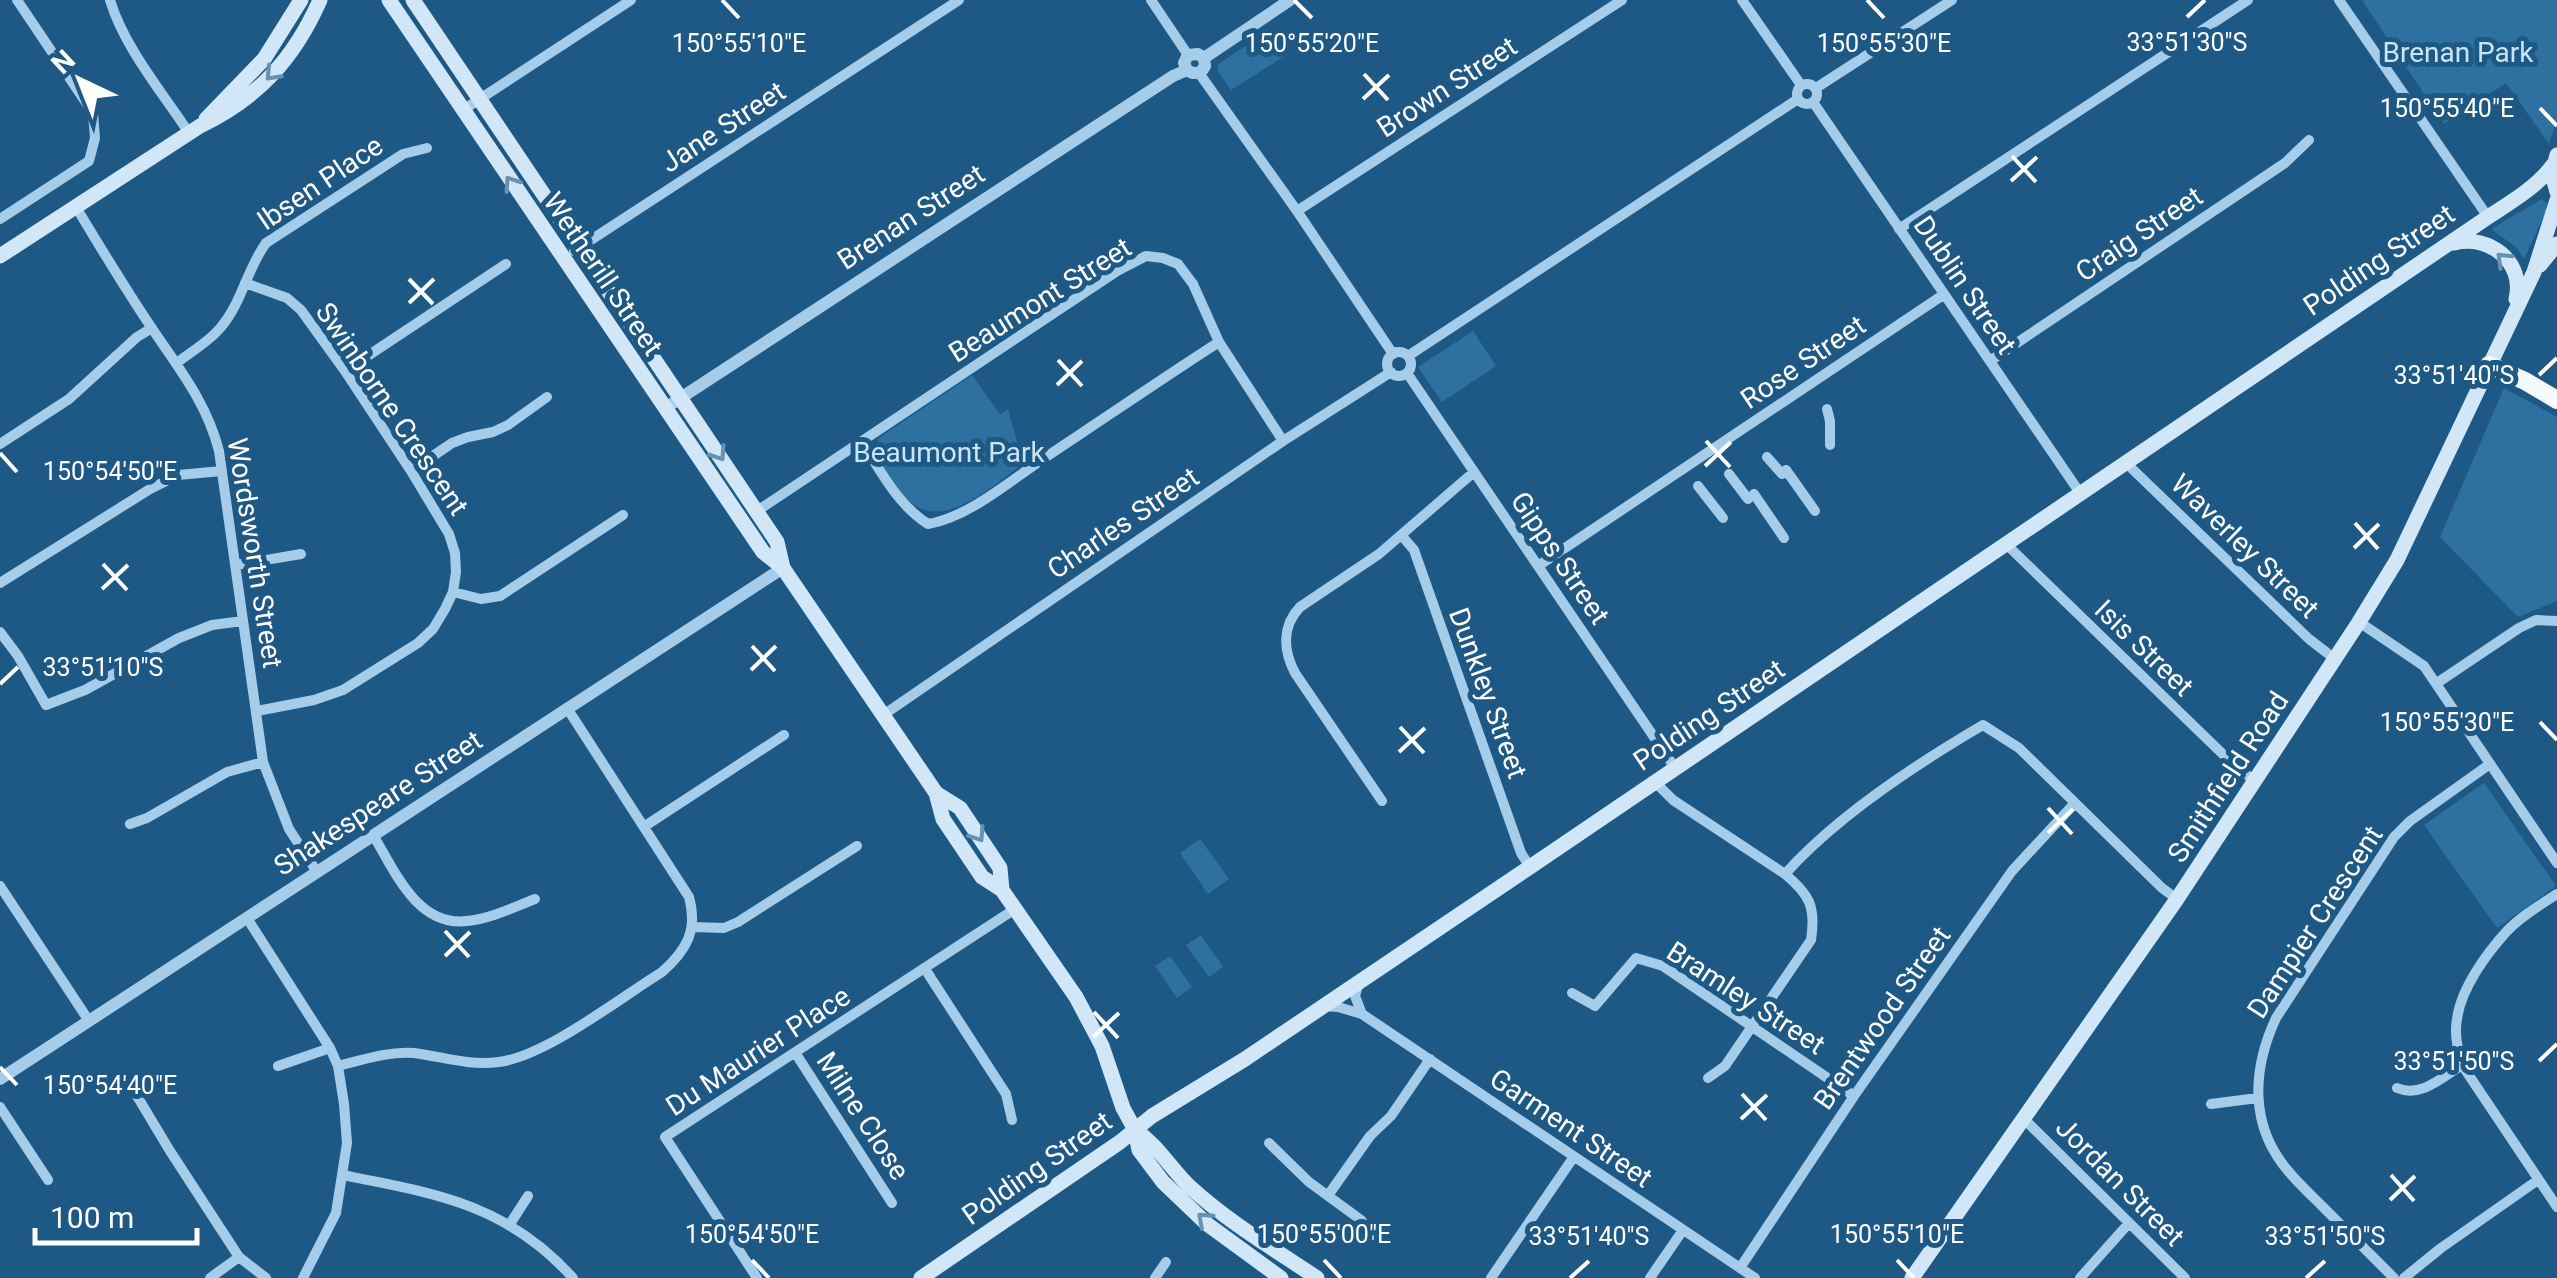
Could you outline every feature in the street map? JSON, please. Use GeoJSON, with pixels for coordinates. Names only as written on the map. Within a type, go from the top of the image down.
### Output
{"type":"FeatureCollection","features":[{"type":"Feature","properties":{"kind":"highway"},"geometry":{"type":"LineString","coordinates":[[2489,364],[2557,400]]}},
{"type":"Feature","properties":{"kind":"main road"},"geometry":{"type":"LineString","coordinates":[[194,129],[264,59],[302,0]]}},
{"type":"Feature","properties":{"kind":"main road"},"geometry":{"type":"LineString","coordinates":[[0,256],[253,94],[300,40],[320,0]]}},
{"type":"Feature","properties":{"kind":"main road","name":"Wetherill Street"},"geometry":{"type":"LineString","coordinates":[[390,0],[762,552],[783,568],[936,793],[960,808],[1000,868],[1002,890],[1090,1019],[1140,1150],[1164,1182],[1207,1224],[1281,1278]]}},
{"type":"Feature","properties":{"kind":"main road","name":"Wetherill Street"},"geometry":{"type":"LineString","coordinates":[[413,0],[778,542],[783,568]]}},
{"type":"Feature","properties":{"kind":"main road"},"geometry":{"type":"LineString","coordinates":[[2524,192],[2557,192],[2552,179],[2555,160]]}},
{"type":"Feature","properties":{"kind":"main road","name":"Polding Street"},"geometry":{"type":"LineString","coordinates":[[922,1278],[1190,1091],[1530,867],[2488,217],[2546,175],[2555,160]]}},
{"type":"Feature","properties":{"kind":"main road","name":"Smithfield Road"},"geometry":{"type":"LineString","coordinates":[[1912,1278],[2177,899],[2359,622],[2396,560],[2534,272],[2557,200]]}},
{"type":"Feature","properties":{"kind":"main road"},"geometry":{"type":"LineString","coordinates":[[2445,245],[2477,242],[2506,259],[2519,282],[2512,317]]}},
{"type":"Feature","properties":{"kind":"main road","name":"Smithfield Road"},"geometry":{"type":"LineString","coordinates":[[2534,272],[2557,244]]}},
{"type":"Feature","properties":{"kind":"main road"},"geometry":{"type":"LineString","coordinates":[[1135,1130],[1152,1141],[1188,1185],[1225,1216],[1317,1278]]}},
{"type":"Feature","properties":{"kind":"street"},"geometry":{"type":"LineString","coordinates":[[0,219],[89,161],[96,138],[93,112],[17,0]]}},
{"type":"Feature","properties":{"kind":"street"},"geometry":{"type":"LineString","coordinates":[[463,110],[631,0]]}},
{"type":"Feature","properties":{"kind":"street","name":"Jane Street"},"geometry":{"type":"LineString","coordinates":[[562,258],[959,0]]}},
{"type":"Feature","properties":{"kind":"street"},"geometry":{"type":"LineString","coordinates":[[1151,0],[1188,55]]}},
{"type":"Feature","properties":{"kind":"street"},"geometry":{"type":"LineString","coordinates":[[1204,58],[1290,0]]}},
{"type":"Feature","properties":{"kind":"street","name":"Brown Street"},"geometry":{"type":"LineString","coordinates":[[1297,211],[1622,0]]}},
{"type":"Feature","properties":{"kind":"street"},"geometry":{"type":"LineString","coordinates":[[1742,0],[1802,85]]}},
{"type":"Feature","properties":{"kind":"street"},"geometry":{"type":"LineString","coordinates":[[1816,88],[1952,0]]}},
{"type":"Feature","properties":{"kind":"street"},"geometry":{"type":"LineString","coordinates":[[1899,228],[2248,0]]}},
{"type":"Feature","properties":{"kind":"street"},"geometry":{"type":"LineString","coordinates":[[2339,0],[2488,217]]}},
{"type":"Feature","properties":{"kind":"street"},"geometry":{"type":"LineString","coordinates":[[112,1],[126,37],[194,129]]}},
{"type":"Feature","properties":{"kind":"street"},"geometry":{"type":"LineString","coordinates":[[1188,55],[1204,58],[1205,66],[1193,72]]}},
{"type":"Feature","properties":{"kind":"street"},"geometry":{"type":"LineString","coordinates":[[1188,55],[1184,62],[1297,211],[1393,354]]}},
{"type":"Feature","properties":{"kind":"street","name":"Brenan Street"},"geometry":{"type":"LineString","coordinates":[[664,409],[1156,87],[1193,72]]}},
{"type":"Feature","properties":{"kind":"street"},"geometry":{"type":"LineString","coordinates":[[1802,85],[1816,88],[1817,98],[1813,102],[1805,104],[1798,100],[1796,93],[1802,85]]}},
{"type":"Feature","properties":{"kind":"street"},"geometry":{"type":"LineString","coordinates":[[1408,356],[1798,100]]}},
{"type":"Feature","properties":{"kind":"street","name":"Dublin Street"},"geometry":{"type":"LineString","coordinates":[[1813,102],[2080,494]]}},
{"type":"Feature","properties":{"kind":"street","name":"Craig Street"},"geometry":{"type":"LineString","coordinates":[[1990,361],[2285,163],[2309,140]]}},
{"type":"Feature","properties":{"kind":"street","name":"Ibsen Place"},"geometry":{"type":"LineString","coordinates":[[178,362],[219,331],[266,243],[403,154],[427,148]]}},
{"type":"Feature","properties":{"kind":"street","name":"Wordsworth Street"},"geometry":{"type":"LineString","coordinates":[[76,207],[152,328],[178,362],[214,429],[263,762],[289,830],[316,872]]}},
{"type":"Feature","properties":{"kind":"street","name":"Beaumont Street"},"geometry":{"type":"LineString","coordinates":[[757,511],[1146,256],[1171,260],[1186,273],[1218,342],[1282,441]]}},
{"type":"Feature","properties":{"kind":"street"},"geometry":{"type":"LineString","coordinates":[[345,371],[506,264]]}},
{"type":"Feature","properties":{"kind":"street","name":"Swinborne Crescent"},"geometry":{"type":"LineString","coordinates":[[245,283],[287,298],[301,310],[345,371],[449,534],[455,552],[453,592]]}},
{"type":"Feature","properties":{"kind":"street","name":"Rose Street"},"geometry":{"type":"LineString","coordinates":[[1538,566],[1943,295]]}},
{"type":"Feature","properties":{"kind":"street"},"geometry":{"type":"LineString","coordinates":[[0,444],[69,400],[137,337],[152,328]]}},
{"type":"Feature","properties":{"kind":"street"},"geometry":{"type":"LineString","coordinates":[[862,442],[912,514],[928,524],[942,522],[1008,483],[1218,342]]}},
{"type":"Feature","properties":{"kind":"street"},"geometry":{"type":"LineString","coordinates":[[1401,352],[1408,356],[1411,363],[1407,373],[1397,376],[1391,372],[1388,362],[1393,354],[1401,352]]}},
{"type":"Feature","properties":{"kind":"street","name":"Charles Street"},"geometry":{"type":"LineString","coordinates":[[883,714],[1282,441],[1391,372]]}},
{"type":"Feature","properties":{"kind":"street","name":"Gipps Street"},"geometry":{"type":"LineString","coordinates":[[1407,373],[1675,768]]}},
{"type":"Feature","properties":{"kind":"street"},"geometry":{"type":"LineString","coordinates":[[411,471],[452,443],[508,425],[547,396]]}},
{"type":"Feature","properties":{"kind":"street"},"geometry":{"type":"LineString","coordinates":[[1827,409],[1830,446]]}},
{"type":"Feature","properties":{"kind":"street"},"geometry":{"type":"LineString","coordinates":[[1767,457],[1815,511]]}},
{"type":"Feature","properties":{"kind":"street","name":"Waverley Street"},"geometry":{"type":"LineString","coordinates":[[2126,463],[2309,639],[2334,658]]}},
{"type":"Feature","properties":{"kind":"street"},"geometry":{"type":"LineString","coordinates":[[0,583],[150,488],[178,475],[222,471]]}},
{"type":"Feature","properties":{"kind":"street"},"geometry":{"type":"LineString","coordinates":[[1382,801],[1295,673],[1286,641],[1291,616],[1402,536],[1474,472]]}},
{"type":"Feature","properties":{"kind":"street"},"geometry":{"type":"LineString","coordinates":[[1729,474],[1784,538]]}},
{"type":"Feature","properties":{"kind":"street"},"geometry":{"type":"LineString","coordinates":[[1698,486],[1723,518]]}},
{"type":"Feature","properties":{"kind":"street"},"geometry":{"type":"LineString","coordinates":[[257,711],[343,690],[418,643],[433,629],[453,592],[481,599],[500,596],[623,516]]}},
{"type":"Feature","properties":{"kind":"street","name":"Dunkley Street"},"geometry":{"type":"LineString","coordinates":[[1402,536],[1414,550],[1522,854],[1530,867]]}},
{"type":"Feature","properties":{"kind":"street","name":"Isis Street"},"geometry":{"type":"LineString","coordinates":[[2006,544],[2206,738],[2255,780]]}},
{"type":"Feature","properties":{"kind":"street"},"geometry":{"type":"LineString","coordinates":[[236,566],[301,554]]}},
{"type":"Feature","properties":{"kind":"street","name":"Shakespeare Street"},"geometry":{"type":"LineString","coordinates":[[0,1079],[783,568]]}},
{"type":"Feature","properties":{"kind":"street"},"geometry":{"type":"LineString","coordinates":[[2436,683],[2520,628],[2536,620],[2557,621]]}},
{"type":"Feature","properties":{"kind":"street"},"geometry":{"type":"LineString","coordinates":[[0,632],[46,705],[86,690],[179,638],[212,625],[244,622]]}},
{"type":"Feature","properties":{"kind":"street"},"geometry":{"type":"LineString","coordinates":[[2359,622],[2424,666],[2557,863]]}},
{"type":"Feature","properties":{"kind":"street"},"geometry":{"type":"LineString","coordinates":[[338,1066],[411,1053],[473,1064],[504,1062],[532,1054],[662,972],[682,951],[692,928],[693,912],[688,897],[568,708]]}},
{"type":"Feature","properties":{"kind":"street"},"geometry":{"type":"LineString","coordinates":[[1785,874],[1863,804],[1984,725],[2020,748],[2177,899]]}},
{"type":"Feature","properties":{"kind":"street"},"geometry":{"type":"LineString","coordinates":[[644,826],[784,735]]}},
{"type":"Feature","properties":{"kind":"street"},"geometry":{"type":"LineString","coordinates":[[130,824],[148,818],[227,772],[263,762]]}},
{"type":"Feature","properties":{"kind":"street","name":"Dampier Crescent"},"geometry":{"type":"LineString","coordinates":[[2394,1278],[2288,1171],[2273,1149],[2263,1126],[2258,1098],[2259,1067],[2276,1018],[2394,837],[2410,821],[2490,764]]}},
{"type":"Feature","properties":{"kind":"street"},"geometry":{"type":"LineString","coordinates":[[1655,782],[1674,800],[1802,888],[1810,900],[1814,920],[1810,940],[1752,1027],[1724,1066],[1708,1078]]}},
{"type":"Feature","properties":{"kind":"street","name":"Brentwood Street"},"geometry":{"type":"LineString","coordinates":[[1740,1268],[1854,1096],[2012,871],[2074,804]]}},
{"type":"Feature","properties":{"kind":"street"},"geometry":{"type":"LineString","coordinates":[[373,835],[416,902],[431,916],[449,922],[471,921],[536,899]]}},
{"type":"Feature","properties":{"kind":"street"},"geometry":{"type":"LineString","coordinates":[[692,928],[724,928],[738,922],[856,846]]}},
{"type":"Feature","properties":{"kind":"street"},"geometry":{"type":"LineString","coordinates":[[0,886],[89,1021]]}},
{"type":"Feature","properties":{"kind":"street"},"geometry":{"type":"LineString","coordinates":[[2557,894],[2508,930],[2484,962],[2462,1000],[2456,1042],[2462,1065],[2557,1207]]}},
{"type":"Feature","properties":{"kind":"street","name":"Du Maurier Place"},"geometry":{"type":"LineString","coordinates":[[758,1278],[665,1137],[1016,909]]}},
{"type":"Feature","properties":{"kind":"street"},"geometry":{"type":"LineString","coordinates":[[247,918],[330,1048],[338,1066],[344,1104],[347,1143],[336,1213],[303,1278]]}},
{"type":"Feature","properties":{"kind":"street","name":"Bramley Street"},"geometry":{"type":"LineString","coordinates":[[1572,993],[1596,1006],[1636,958],[1664,966],[1854,1096]]}},
{"type":"Feature","properties":{"kind":"street"},"geometry":{"type":"LineString","coordinates":[[925,970],[1006,1094],[1012,1120]]}},
{"type":"Feature","properties":{"kind":"street"},"geometry":{"type":"LineString","coordinates":[[1360,981],[1355,996],[1362,1014]]}},
{"type":"Feature","properties":{"kind":"street","name":"Garment Street"},"geometry":{"type":"LineString","coordinates":[[1323,1006],[1362,1014],[1755,1278]]}},
{"type":"Feature","properties":{"kind":"street"},"geometry":{"type":"LineString","coordinates":[[278,1066],[330,1048]]}},
{"type":"Feature","properties":{"kind":"street","name":"Milne Close"},"geometry":{"type":"LineString","coordinates":[[796,1054],[892,1203]]}},
{"type":"Feature","properties":{"kind":"street"},"geometry":{"type":"LineString","coordinates":[[1329,1194],[1430,1059]]}},
{"type":"Feature","properties":{"kind":"street"},"geometry":{"type":"LineString","coordinates":[[2397,1088],[2410,1094],[2422,1090],[2462,1065]]}},
{"type":"Feature","properties":{"kind":"street"},"geometry":{"type":"LineString","coordinates":[[137,1096],[239,1257],[266,1278]]}},
{"type":"Feature","properties":{"kind":"street"},"geometry":{"type":"LineString","coordinates":[[2211,1104],[2258,1098]]}},
{"type":"Feature","properties":{"kind":"street"},"geometry":{"type":"LineString","coordinates":[[0,1106],[48,1180]]}},
{"type":"Feature","properties":{"kind":"street","name":"Jordan Street"},"geometry":{"type":"LineString","coordinates":[[2023,1118],[2185,1278]]}},
{"type":"Feature","properties":{"kind":"street"},"geometry":{"type":"LineString","coordinates":[[1269,1144],[1309,1182],[1361,1220],[1372,1235]]}},
{"type":"Feature","properties":{"kind":"street"},"geometry":{"type":"LineString","coordinates":[[1491,1278],[1573,1158]]}},
{"type":"Feature","properties":{"kind":"street"},"geometry":{"type":"LineString","coordinates":[[342,1175],[460,1201],[510,1224],[573,1278]]}},
{"type":"Feature","properties":{"kind":"street"},"geometry":{"type":"LineString","coordinates":[[2404,1278],[2538,1180]]}},
{"type":"Feature","properties":{"kind":"street"},"geometry":{"type":"LineString","coordinates":[[510,1224],[528,1196]]}},
{"type":"Feature","properties":{"kind":"street"},"geometry":{"type":"LineString","coordinates":[[2080,1278],[2129,1223]]}},
{"type":"Feature","properties":{"kind":"street"},"geometry":{"type":"LineString","coordinates":[[1650,1278],[1683,1230]]}},
{"type":"Feature","properties":{"kind":"street"},"geometry":{"type":"LineString","coordinates":[[210,1278],[239,1257]]}},
{"type":"Feature","properties":{"kind":"street"},"geometry":{"type":"LineString","coordinates":[[1155,1278],[1166,1262]]}},
{"type":"Feature","properties":{"kind":"green space","name":"Brenan Park"},"geometry":{"type":"Polygon","coordinates":[[[2362,0],[2557,0],[2557,120],[2549,144],[2506,83],[2444,124],[2362,0]]]}},
{"type":"Feature","properties":{"kind":"green space"},"geometry":{"type":"Polygon","coordinates":[[[1269,31],[1286,55],[1231,90],[1218,72],[1218,64],[1269,31]]]}},
{"type":"Feature","properties":{"kind":"green space"},"geometry":{"type":"Polygon","coordinates":[[[2542,199],[2547,203],[2546,212],[2524,259],[2516,247],[2491,229],[2542,199]]]}},
{"type":"Feature","properties":{"kind":"green space"},"geometry":{"type":"Polygon","coordinates":[[[1473,331],[1496,366],[1442,402],[1418,367],[1473,331]]]}},
{"type":"Feature","properties":{"kind":"green space","name":"Beaumont Park"},"geometry":{"type":"Polygon","coordinates":[[[972,375],[1000,414],[1008,409],[1023,464],[968,502],[937,512],[922,509],[903,494],[873,449],[880,437],[972,375]]]}},
{"type":"Feature","properties":{"kind":"green space"},"geometry":{"type":"Polygon","coordinates":[[[2504,388],[2557,417],[2557,601],[2518,617],[2440,537],[2504,388]]]}},
{"type":"Feature","properties":{"kind":"green space"},"geometry":{"type":"Polygon","coordinates":[[[2484,783],[2556,886],[2497,928],[2424,825],[2484,783]]]}},
{"type":"Feature","properties":{"kind":"green space"},"geometry":{"type":"Polygon","coordinates":[[[1200,839],[1229,879],[1208,894],[1180,853],[1200,839]]]}},
{"type":"Feature","properties":{"kind":"green space"},"geometry":{"type":"Polygon","coordinates":[[[1201,935],[1223,967],[1209,977],[1186,945],[1201,935]]]}},
{"type":"Feature","properties":{"kind":"green space"},"geometry":{"type":"Polygon","coordinates":[[[1170,956],[1192,987],[1177,998],[1155,966],[1170,956]]]}}]}
